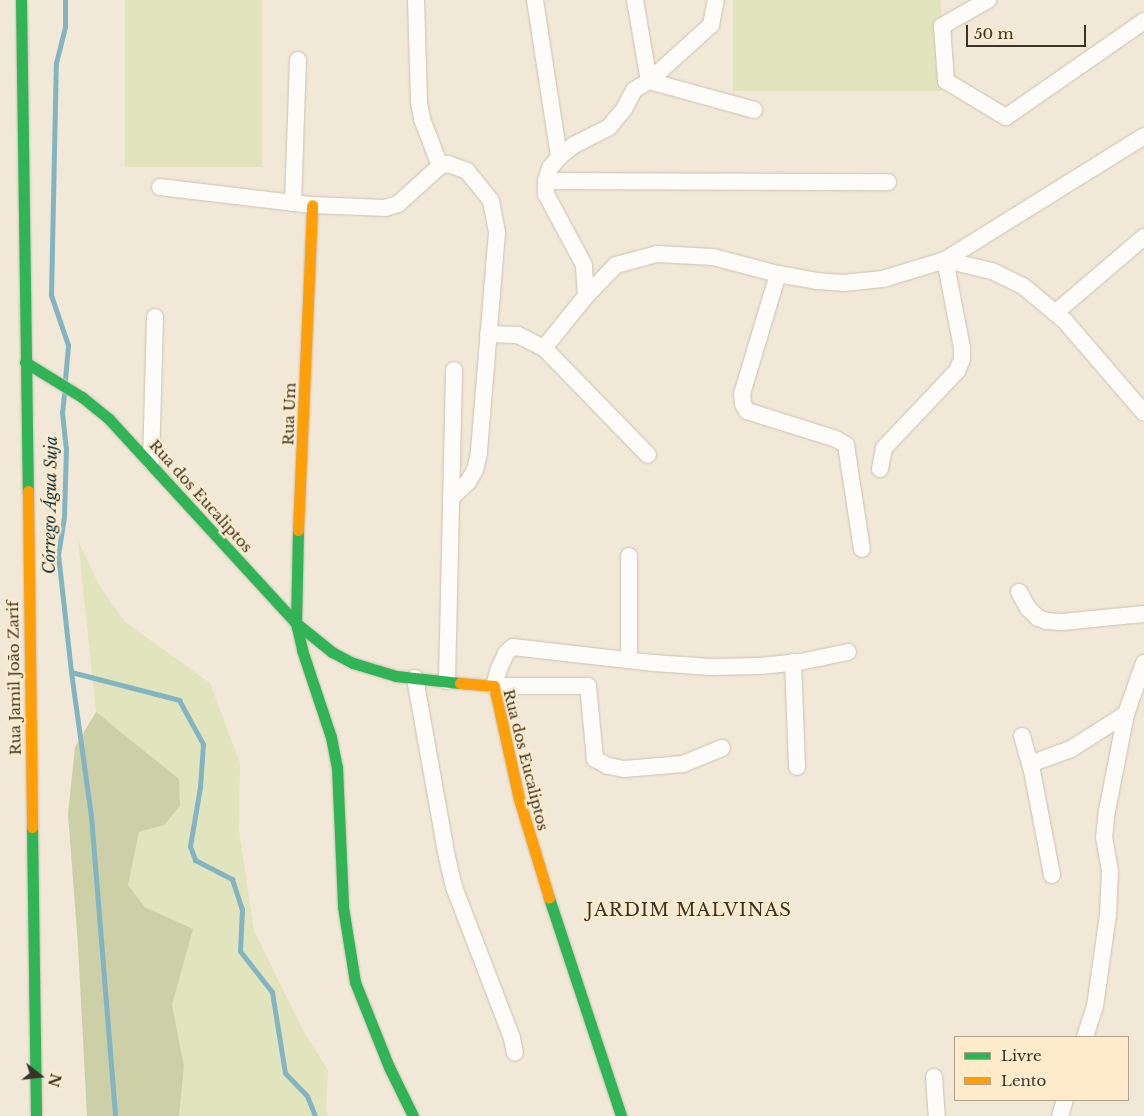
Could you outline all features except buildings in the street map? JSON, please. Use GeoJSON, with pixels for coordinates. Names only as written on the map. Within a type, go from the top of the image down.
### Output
{"type":"FeatureCollection","features":[{"type":"Feature","properties":{"kind":"street","name":"Rua Jamil João Zarif"},"geometry":{"type":"LineString","coordinates":[[21,0],[36,1116]]}},
{"type":"Feature","properties":{"kind":"street"},"geometry":{"type":"LineString","coordinates":[[416,0],[419,103],[422,119],[440,166]]}},
{"type":"Feature","properties":{"kind":"street"},"geometry":{"type":"LineString","coordinates":[[535,0],[559,157]]}},
{"type":"Feature","properties":{"kind":"street"},"geometry":{"type":"LineString","coordinates":[[635,0],[649,81]]}},
{"type":"Feature","properties":{"kind":"street"},"geometry":{"type":"LineString","coordinates":[[586,296],[584,266],[550,205],[546,194],[546,181],[550,168],[559,157],[574,145],[609,127],[624,110],[634,90],[649,81],[711,24],[716,0]]}},
{"type":"Feature","properties":{"kind":"street"},"geometry":{"type":"LineString","coordinates":[[988,0],[942,26],[946,81],[1006,117],[1144,21]]}},
{"type":"Feature","properties":{"kind":"street"},"geometry":{"type":"LineString","coordinates":[[292,203],[298,60]]}},
{"type":"Feature","properties":{"kind":"street"},"geometry":{"type":"LineString","coordinates":[[649,81],[754,110]]}},
{"type":"Feature","properties":{"kind":"street"},"geometry":{"type":"LineString","coordinates":[[544,348],[586,296],[616,265],[657,254],[713,257],[778,274],[816,281],[843,283],[883,279],[945,260],[1144,136]]}},
{"type":"Feature","properties":{"kind":"street"},"geometry":{"type":"LineString","coordinates":[[160,187],[312,205],[385,208],[398,204],[440,166],[448,164],[467,171],[491,201],[497,232],[479,453],[475,470],[468,482],[451,498]]}},
{"type":"Feature","properties":{"kind":"street"},"geometry":{"type":"LineString","coordinates":[[546,181],[888,182]]}},
{"type":"Feature","properties":{"kind":"street","name":"Rua Um"},"geometry":{"type":"LineString","coordinates":[[312,205],[296,580],[296,623],[302,650],[331,738],[337,767],[343,908],[355,982],[389,1067],[413,1116]]}},
{"type":"Feature","properties":{"kind":"street"},"geometry":{"type":"LineString","coordinates":[[1055,313],[1144,237]]}},
{"type":"Feature","properties":{"kind":"street"},"geometry":{"type":"LineString","coordinates":[[945,260],[992,271],[1023,286],[1065,321],[1144,413]]}},
{"type":"Feature","properties":{"kind":"street"},"geometry":{"type":"LineString","coordinates":[[880,469],[884,448],[957,371],[962,358],[962,348],[945,260]]}},
{"type":"Feature","properties":{"kind":"street"},"geometry":{"type":"LineString","coordinates":[[778,274],[742,394],[743,404],[747,411],[836,439],[846,446],[862,549]]}},
{"type":"Feature","properties":{"kind":"street"},"geometry":{"type":"LineString","coordinates":[[151,462],[155,317]]}},
{"type":"Feature","properties":{"kind":"street"},"geometry":{"type":"LineString","coordinates":[[488,334],[518,335],[544,348],[648,455]]}},
{"type":"Feature","properties":{"kind":"street","name":"Rua dos Eucaliptos"},"geometry":{"type":"LineString","coordinates":[[25,362],[82,396],[109,419],[151,462],[296,623],[326,648],[353,663],[396,676],[494,686],[518,798],[584,1008],[621,1116]]}},
{"type":"Feature","properties":{"kind":"street"},"geometry":{"type":"LineString","coordinates":[[447,681],[454,370]]}},
{"type":"Feature","properties":{"kind":"street"},"geometry":{"type":"LineString","coordinates":[[629,660],[630,556]]}},
{"type":"Feature","properties":{"kind":"street"},"geometry":{"type":"LineString","coordinates":[[1019,592],[1028,608],[1038,618],[1047,621],[1062,622],[1144,614]]}},
{"type":"Feature","properties":{"kind":"street"},"geometry":{"type":"LineString","coordinates":[[722,748],[683,764],[624,769],[608,766],[596,759],[588,686],[494,686],[506,653],[513,647],[711,667],[760,666],[848,652]]}},
{"type":"Feature","properties":{"kind":"street"},"geometry":{"type":"LineString","coordinates":[[793,662],[796,767]]}},
{"type":"Feature","properties":{"kind":"street"},"geometry":{"type":"LineString","coordinates":[[1085,1036],[1095,1006],[1108,915],[1110,871],[1105,829],[1126,714],[1144,663]]}},
{"type":"Feature","properties":{"kind":"street"},"geometry":{"type":"LineString","coordinates":[[415,678],[454,888],[512,1038],[515,1053]]}},
{"type":"Feature","properties":{"kind":"street"},"geometry":{"type":"LineString","coordinates":[[1030,764],[1071,749],[1126,714]]}},
{"type":"Feature","properties":{"kind":"street"},"geometry":{"type":"LineString","coordinates":[[1022,736],[1030,764],[1052,875]]}},
{"type":"Feature","properties":{"kind":"street"},"geometry":{"type":"LineString","coordinates":[[934,1077],[937,1116]]}},
{"type":"Feature","properties":{"kind":"street"},"geometry":{"type":"LineString","coordinates":[[1060,1116],[1065,1101]]}},
{"type":"Feature","properties":{"kind":"green space"},"geometry":{"type":"Polygon","coordinates":[[[125,0],[262,0],[262,167],[125,167],[125,0]]]}},
{"type":"Feature","properties":{"kind":"green space"},"geometry":{"type":"Polygon","coordinates":[[[733,0],[941,0],[941,91],[733,91],[733,0]]]}},
{"type":"Feature","properties":{"kind":"green space"},"geometry":{"type":"Polygon","coordinates":[[[78,540],[99,585],[125,622],[210,683],[240,763],[239,830],[254,931],[305,1034],[328,1070],[326,1111],[328,1116],[179,1116],[184,1066],[172,1005],[192,929],[145,907],[128,885],[139,832],[164,825],[179,779],[96,712],[78,540]]]}},
{"type":"Feature","properties":{"kind":"green space"},"geometry":{"type":"Polygon","coordinates":[[[96,712],[179,779],[180,806],[164,825],[139,832],[128,885],[145,907],[193,929],[172,1005],[184,1066],[179,1116],[87,1116],[78,945],[68,814],[75,747],[96,712]]]}},
{"type":"Feature","properties":{"kind":"waterway","name":"Córrego Água Suja"},"geometry":{"type":"LineString","coordinates":[[65,0],[65,26],[56,63],[51,295],[68,345],[65,380]]}},
{"type":"Feature","properties":{"kind":"waterway","name":"Córrego Água Suja"},"geometry":{"type":"LineString","coordinates":[[64,394],[62,412],[66,448],[64,517],[58,554],[71,672],[179,700],[203,744],[200,787],[190,846],[195,860],[232,879],[242,909],[240,951],[272,992],[285,1073],[307,1096],[315,1116]]}},
{"type":"Feature","properties":{"kind":"waterway"},"geometry":{"type":"LineString","coordinates":[[71,672],[91,816],[115,1116]]}},
{"type":"Feature","properties":{"kind":"traffic: fast"},"geometry":{"type":"LineString","coordinates":[[21,0],[28,491]]}},
{"type":"Feature","properties":{"kind":"traffic: fast"},"geometry":{"type":"LineString","coordinates":[[25,362],[82,397],[109,419],[296,623],[332,652],[353,663],[396,676],[460,683]]}},
{"type":"Feature","properties":{"kind":"traffic: fast"},"geometry":{"type":"LineString","coordinates":[[298,530],[296,623],[302,650],[331,737],[337,767],[343,907],[355,982],[389,1067],[413,1116]]}},
{"type":"Feature","properties":{"kind":"traffic: fast"},"geometry":{"type":"LineString","coordinates":[[32,827],[36,1116]]}},
{"type":"Feature","properties":{"kind":"traffic: fast"},"geometry":{"type":"LineString","coordinates":[[549,898],[621,1116]]}},
{"type":"Feature","properties":{"kind":"traffic: slow"},"geometry":{"type":"LineString","coordinates":[[298,530],[312,205]]}},
{"type":"Feature","properties":{"kind":"traffic: slow"},"geometry":{"type":"LineString","coordinates":[[28,491],[32,827]]}},
{"type":"Feature","properties":{"kind":"traffic: slow"},"geometry":{"type":"LineString","coordinates":[[460,683],[494,686],[519,799],[549,898]]}},
{"type":"Feature","properties":{"kind":"district","name":"JARDIM MALVINAS"},"geometry":{"type":"Point","coordinates":[689,910]}}]}
